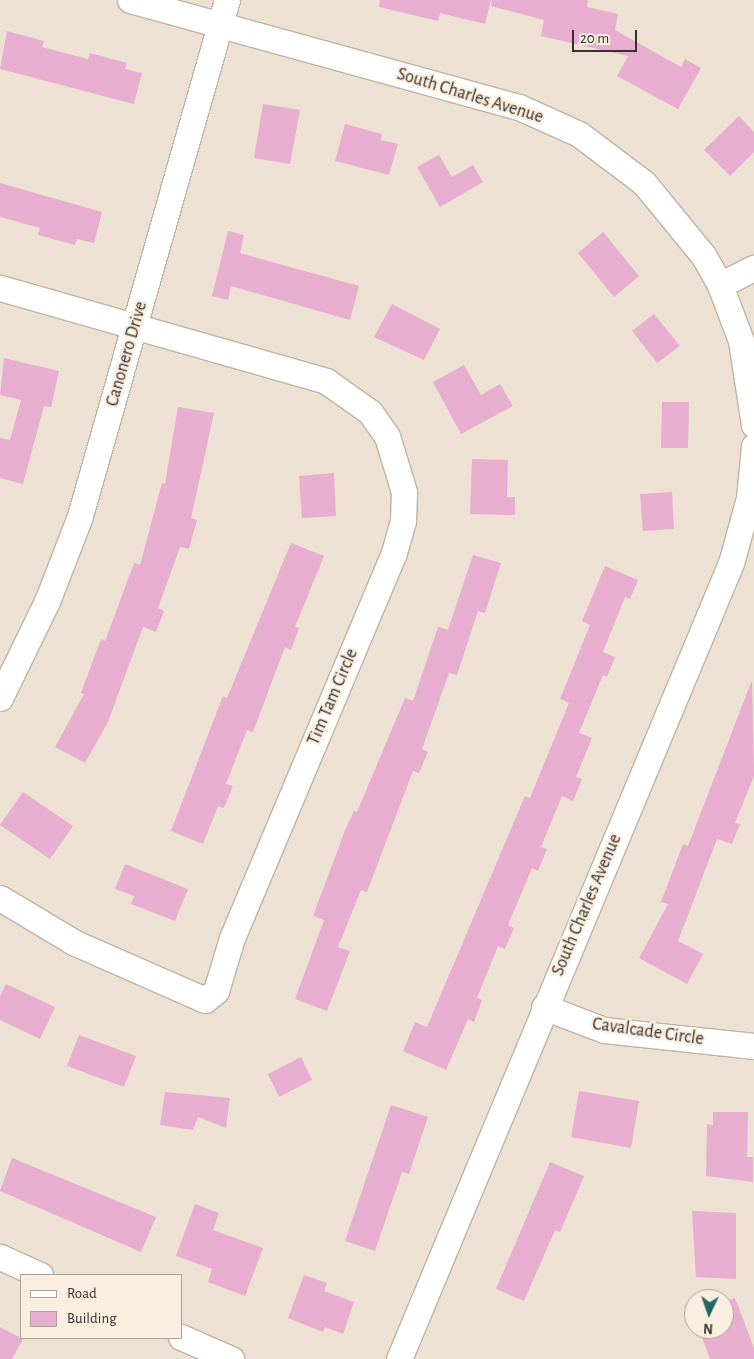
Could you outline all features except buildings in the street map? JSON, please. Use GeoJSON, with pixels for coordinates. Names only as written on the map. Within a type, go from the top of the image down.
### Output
{"type":"FeatureCollection","features":[{"type":"Feature","properties":{"kind":"street","name":"South Charles Avenue"},"geometry":{"type":"LineString","coordinates":[[130,0],[519,107],[579,134],[626,167],[665,204],[720,284],[741,341],[754,426]]}},
{"type":"Feature","properties":{"kind":"street","name":"Canonero Drive"},"geometry":{"type":"LineString","coordinates":[[0,698],[67,553],[136,326],[227,0]]}},
{"type":"Feature","properties":{"kind":"street"},"geometry":{"type":"LineString","coordinates":[[720,284],[754,268]]}},
{"type":"Feature","properties":{"kind":"street"},"geometry":{"type":"LineString","coordinates":[[0,288],[136,326]]}},
{"type":"Feature","properties":{"kind":"street","name":"Tim Tam Circle"},"geometry":{"type":"LineString","coordinates":[[0,898],[75,943],[205,1000],[216,991],[232,938],[400,537],[404,492],[393,448],[370,412],[346,392],[290,369],[136,326]]}},
{"type":"Feature","properties":{"kind":"street","name":"South Charles Avenue"},"geometry":{"type":"LineString","coordinates":[[399,1359],[544,1007],[731,563],[749,498],[754,446]]}},
{"type":"Feature","properties":{"kind":"street","name":"Cavalcade Circle"},"geometry":{"type":"LineString","coordinates":[[544,1007],[604,1030],[754,1046]]}},
{"type":"Feature","properties":{"kind":"street"},"geometry":{"type":"LineString","coordinates":[[0,1257],[38,1274]]}},
{"type":"Feature","properties":{"kind":"street"},"geometry":{"type":"LineString","coordinates":[[182,1337],[231,1359]]}}]}
